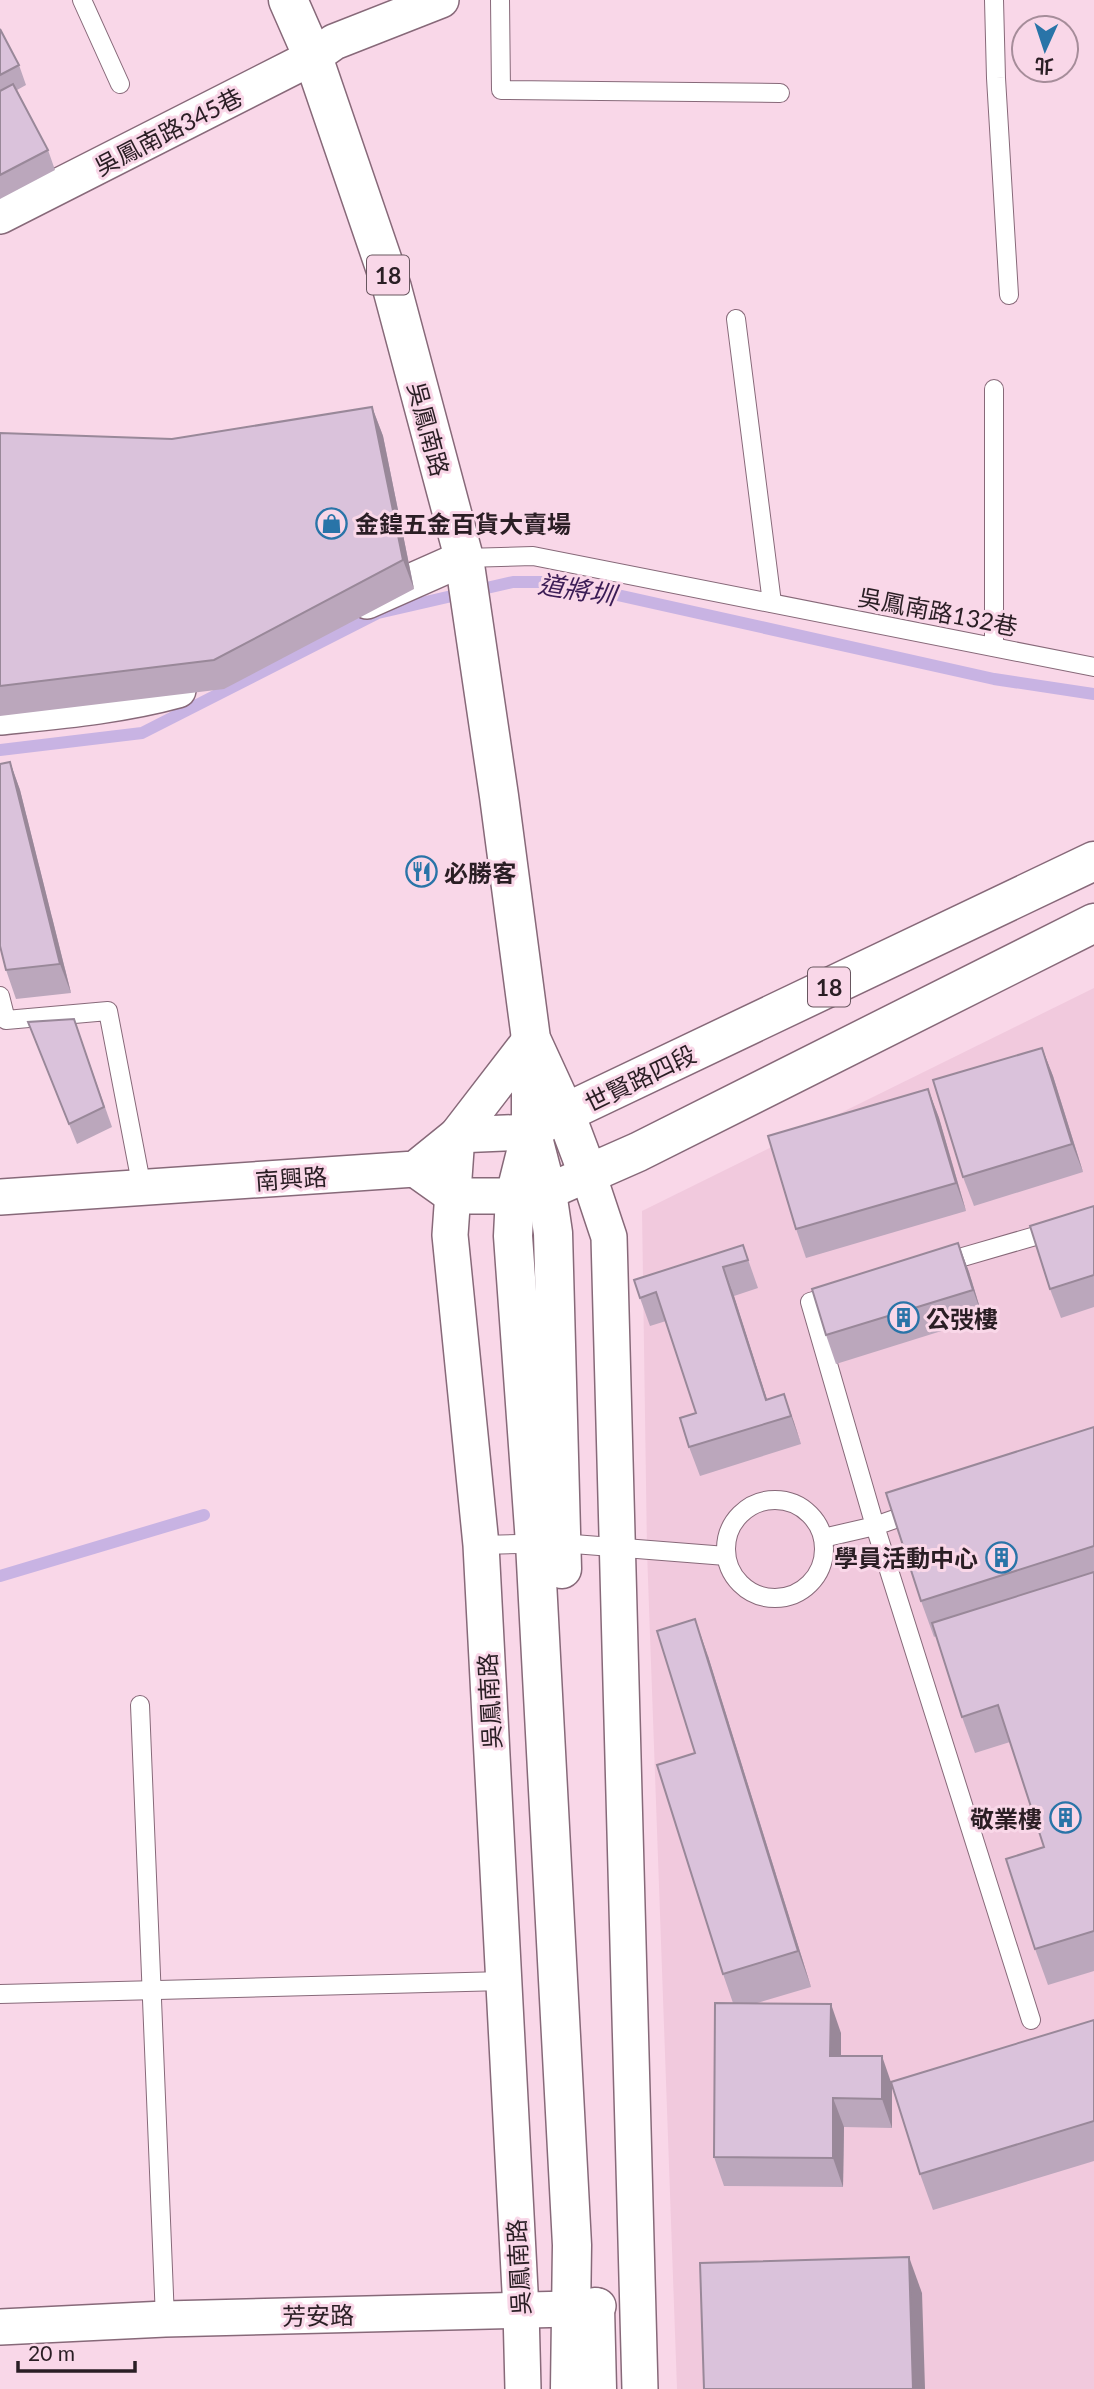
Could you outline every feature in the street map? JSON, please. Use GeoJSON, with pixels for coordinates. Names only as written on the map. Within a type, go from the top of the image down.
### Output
{"type":"FeatureCollection","features":[{"type":"Feature","properties":{"kind":"main road","name":"吳鳳南路"},"geometry":{"type":"LineString","coordinates":[[288,0],[324,50],[392,288],[464,558],[531,1039],[531,1194],[553,1233],[548,1543],[582,2307],[597,2389]]}},
{"type":"Feature","properties":{"kind":"main road","name":"世賢路四段"},"geometry":{"type":"LineString","coordinates":[[588,1174],[565,1113],[1094,860]]}},
{"type":"Feature","properties":{"kind":"main road","name":"18"},"geometry":{"type":"LineString","coordinates":[[588,1174],[638,1152],[1094,923]]}},
{"type":"Feature","properties":{"kind":"main road","name":"吳鳳南路"},"geometry":{"type":"LineString","coordinates":[[531,1039],[565,1113]]}},
{"type":"Feature","properties":{"kind":"main road","name":"吳鳳南路"},"geometry":{"type":"LineString","coordinates":[[570,2389],[582,2307]]}},
{"type":"Feature","properties":{"kind":"street","name":"吳鳳南路345巷"},"geometry":{"type":"LineString","coordinates":[[0,216],[324,50],[441,0]]}},
{"type":"Feature","properties":{"kind":"street"},"geometry":{"type":"LineString","coordinates":[[341,612],[464,558]]}},
{"type":"Feature","properties":{"kind":"street"},"geometry":{"type":"LineString","coordinates":[[0,717],[152,697],[201,683],[212,677]]}},
{"type":"Feature","properties":{"kind":"street"},"geometry":{"type":"LineString","coordinates":[[531,1039],[457,1135],[415,1169],[453,1196],[531,1194],[588,1174],[609,1237],[640,2389]]}},
{"type":"Feature","properties":{"kind":"street"},"geometry":{"type":"LineString","coordinates":[[457,1135],[531,1132],[565,1113]]}},
{"type":"Feature","properties":{"kind":"street","name":"吳鳳南路"},"geometry":{"type":"LineString","coordinates":[[457,1135],[450,1235],[481,1545],[523,2389]]}},
{"type":"Feature","properties":{"kind":"street","name":"南興路"},"geometry":{"type":"LineString","coordinates":[[0,1197],[415,1169]]}},
{"type":"Feature","properties":{"kind":"street","name":"芳安路"},"geometry":{"type":"LineString","coordinates":[[0,2327],[165,2319],[521,2310],[636,2302]]}},
{"type":"Feature","properties":{"kind":"lane"},"geometry":{"type":"LineString","coordinates":[[82,0],[120,84]]}},
{"type":"Feature","properties":{"kind":"lane"},"geometry":{"type":"LineString","coordinates":[[500,0],[501,90],[780,93]]}},
{"type":"Feature","properties":{"kind":"lane"},"geometry":{"type":"LineString","coordinates":[[994,0],[1009,295]]}},
{"type":"Feature","properties":{"kind":"lane"},"geometry":{"type":"LineString","coordinates":[[736,319],[772,603]]}},
{"type":"Feature","properties":{"kind":"lane"},"geometry":{"type":"LineString","coordinates":[[993,647],[994,390]]}},
{"type":"Feature","properties":{"kind":"lane","name":"吳鳳南路132巷"},"geometry":{"type":"LineString","coordinates":[[464,558],[533,556],[1094,667]]}},
{"type":"Feature","properties":{"kind":"lane"},"geometry":{"type":"LineString","coordinates":[[0,996],[6,1020],[108,1011],[142,1188]]}},
{"type":"Feature","properties":{"kind":"lane"},"geometry":{"type":"LineString","coordinates":[[926,1268],[1094,1219]]}},
{"type":"Feature","properties":{"kind":"lane"},"geometry":{"type":"LineString","coordinates":[[849,1291],[810,1302],[875,1525],[1031,2020]]}},
{"type":"Feature","properties":{"kind":"lane"},"geometry":{"type":"LineString","coordinates":[[774,1500],[790,1503],[805,1511],[816,1522],[822,1538],[824,1553],[816,1576],[799,1592],[784,1598],[753,1593],[740,1584],[731,1571],[726,1556],[726,1539],[743,1511],[758,1503],[774,1500]]}},
{"type":"Feature","properties":{"kind":"lane"},"geometry":{"type":"LineString","coordinates":[[822,1538],[875,1525],[926,1508]]}},
{"type":"Feature","properties":{"kind":"lane"},"geometry":{"type":"LineString","coordinates":[[481,1545],[548,1543],[726,1556]]}},
{"type":"Feature","properties":{"kind":"lane"},"geometry":{"type":"LineString","coordinates":[[140,1705],[165,2319]]}},
{"type":"Feature","properties":{"kind":"lane"},"geometry":{"type":"LineString","coordinates":[[0,1994],[504,1981]]}},
{"type":"Feature","properties":{"kind":"shaded area"},"geometry":{"type":"Polygon","coordinates":[[[1094,988],[1094,2389],[677,2389],[647,1551],[642,1211],[1094,988]]]}},
{"type":"Feature","properties":{"kind":"building"},"geometry":{"type":"Polygon","coordinates":[[[0,29],[19,65],[0,75],[0,29]]]}},
{"type":"Feature","properties":{"kind":"building"},"geometry":{"type":"Polygon","coordinates":[[[13,84],[48,150],[0,175],[0,91],[13,84]]]}},
{"type":"Feature","properties":{"kind":"building"},"geometry":{"type":"Polygon","coordinates":[[[372,407],[403,560],[214,660],[0,686],[0,433],[172,439],[372,407]]]}},
{"type":"Feature","properties":{"kind":"building"},"geometry":{"type":"Polygon","coordinates":[[[10,762],[60,964],[6,970],[0,946],[0,764],[10,762]]]}},
{"type":"Feature","properties":{"kind":"building"},"geometry":{"type":"Polygon","coordinates":[[[74,1019],[104,1107],[69,1124],[28,1022],[74,1019]]]}},
{"type":"Feature","properties":{"kind":"building"},"geometry":{"type":"Polygon","coordinates":[[[1042,1048],[1072,1144],[963,1177],[933,1080],[1042,1048]]]}},
{"type":"Feature","properties":{"kind":"building"},"geometry":{"type":"Polygon","coordinates":[[[928,1089],[956,1183],[796,1229],[768,1136],[928,1089]]]}},
{"type":"Feature","properties":{"kind":"building"},"geometry":{"type":"Polygon","coordinates":[[[1094,1206],[1094,1275],[1050,1289],[1030,1226],[1094,1206]]]}},
{"type":"Feature","properties":{"kind":"building"},"geometry":{"type":"Polygon","coordinates":[[[958,1243],[973,1290],[826,1335],[812,1289],[958,1243]]]}},
{"type":"Feature","properties":{"kind":"building"},"geometry":{"type":"Polygon","coordinates":[[[743,1245],[748,1260],[723,1267],[766,1400],[784,1394],[791,1416],[689,1447],[680,1418],[696,1413],[656,1292],[640,1298],[634,1280],[743,1245]]]}},
{"type":"Feature","properties":{"kind":"building","name":"學員活動中心"},"geometry":{"type":"Polygon","coordinates":[[[1094,1427],[1094,1546],[921,1601],[886,1493],[1094,1427]]]}},
{"type":"Feature","properties":{"kind":"building","name":"敬業樓"},"geometry":{"type":"Polygon","coordinates":[[[1094,1572],[1094,1931],[1035,1949],[1006,1859],[1044,1847],[998,1705],[962,1717],[932,1623],[1094,1572]]]}},
{"type":"Feature","properties":{"kind":"building"},"geometry":{"type":"Polygon","coordinates":[[[695,1619],[798,1951],[723,1974],[657,1765],[695,1753],[657,1631],[695,1619]]]}},
{"type":"Feature","properties":{"kind":"building"},"geometry":{"type":"Polygon","coordinates":[[[715,2003],[831,2004],[830,2056],[882,2056],[882,2099],[833,2098],[833,2158],[714,2157],[715,2003]]]}},
{"type":"Feature","properties":{"kind":"building"},"geometry":{"type":"Polygon","coordinates":[[[1094,2020],[1094,2121],[920,2174],[891,2082],[1094,2020]]]}},
{"type":"Feature","properties":{"kind":"building"},"geometry":{"type":"Polygon","coordinates":[[[909,2257],[913,2389],[704,2389],[700,2263],[909,2257]]]}},
{"type":"Feature","properties":{"kind":"waterway","name":"道將圳"},"geometry":{"type":"LineString","coordinates":[[0,750],[142,733],[378,613],[513,582],[559,582],[994,679],[1094,694]]}},
{"type":"Feature","properties":{"kind":"waterway"},"geometry":{"type":"LineString","coordinates":[[0,1576],[204,1515]]}},
{"type":"Feature","properties":{"kind":"place","name":"金鍠五金百貨大賣場"},"geometry":{"type":"Point","coordinates":[332,523]}},
{"type":"Feature","properties":{"kind":"place","name":"必勝客"},"geometry":{"type":"Point","coordinates":[421,872]}},
{"type":"Feature","properties":{"kind":"place","name":"公弢樓"},"geometry":{"type":"Point","coordinates":[903,1318]}},
{"type":"Feature","properties":{"kind":"place","name":"學員活動中心"},"geometry":{"type":"Point","coordinates":[1001,1557]}},
{"type":"Feature","properties":{"kind":"place","name":"敬業樓"},"geometry":{"type":"Point","coordinates":[1065,1818]}}]}
